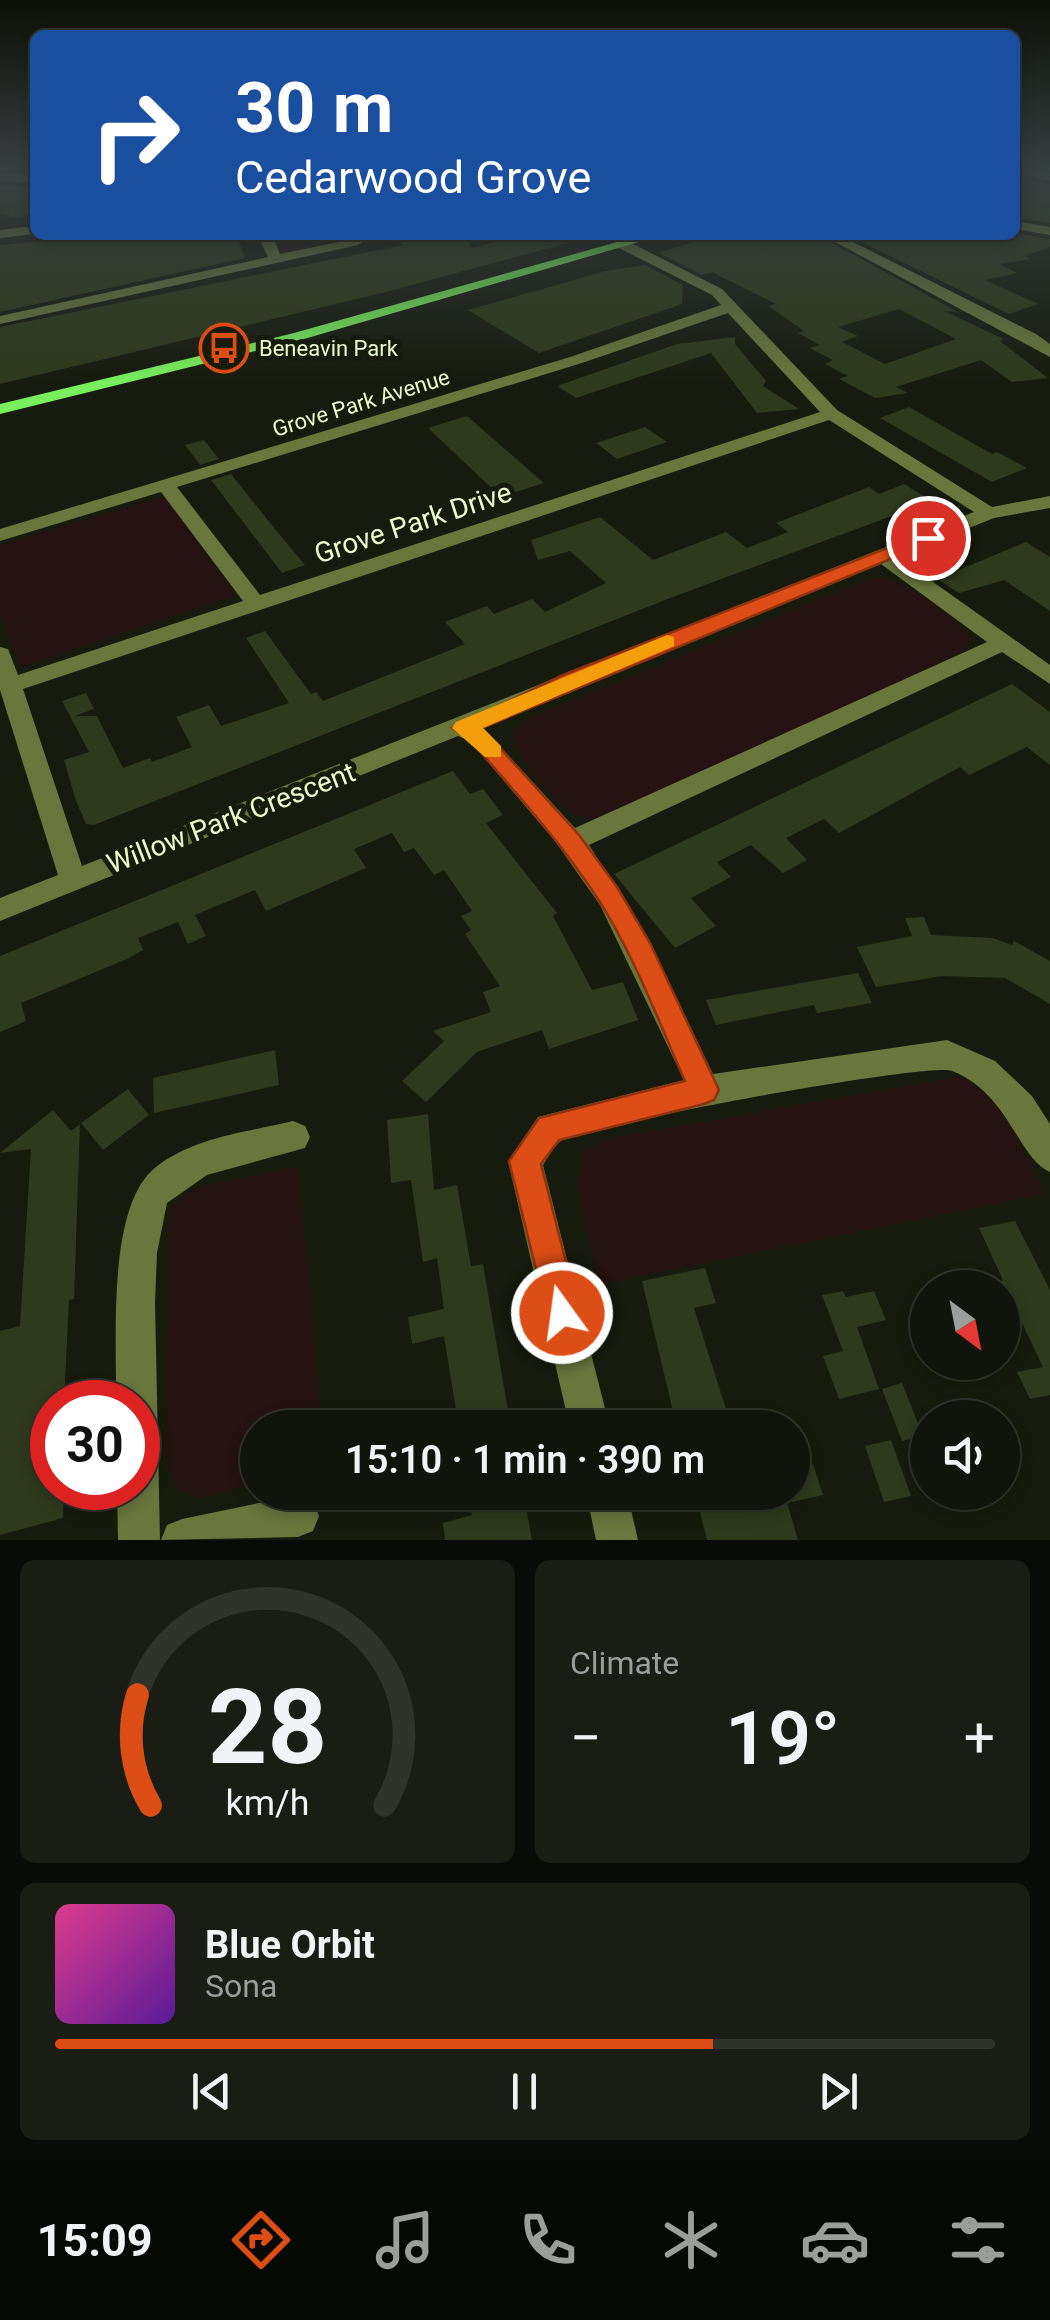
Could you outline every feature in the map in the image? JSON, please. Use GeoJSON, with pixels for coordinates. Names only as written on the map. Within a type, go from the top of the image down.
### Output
{"type":"FeatureCollection","features":[{"type":"Feature","properties":{"kind":"main road"},"geometry":{"type":"LineString","coordinates":[[0,409],[299,336],[640,240]]}},
{"type":"Feature","properties":{"kind":"street"},"geometry":{"type":"LineString","coordinates":[[268,240],[276,260]]}},
{"type":"Feature","properties":{"kind":"street"},"geometry":{"type":"LineString","coordinates":[[0,320],[359,240]]}},
{"type":"Feature","properties":{"kind":"street"},"geometry":{"type":"LineString","coordinates":[[839,240],[1047,347]]}},
{"type":"Feature","properties":{"kind":"street"},"geometry":{"type":"LineString","coordinates":[[624,245],[717,292],[831,414],[989,513]]}},
{"type":"Feature","properties":{"kind":"street","name":"Grove Park Avenue"},"geometry":{"type":"LineString","coordinates":[[0,535],[167,486],[733,306]]}},
{"type":"Feature","properties":{"kind":"street","name":"Grove Park Drive"},"geometry":{"type":"LineString","coordinates":[[12,685],[831,414]]}},
{"type":"Feature","properties":{"kind":"street"},"geometry":{"type":"LineString","coordinates":[[167,486],[256,604]]}},
{"type":"Feature","properties":{"kind":"street","name":"Willow Park Crescent"},"geometry":{"type":"LineString","coordinates":[[0,910],[463,728],[571,680],[989,513],[1050,502]]}},
{"type":"Feature","properties":{"kind":"street"},"geometry":{"type":"LineString","coordinates":[[883,556],[1050,676]]}},
{"type":"Feature","properties":{"kind":"street"},"geometry":{"type":"LineString","coordinates":[[570,842],[1005,642]]}},
{"type":"Feature","properties":{"kind":"street"},"geometry":{"type":"LineString","coordinates":[[0,654],[73,880]]}},
{"type":"Feature","properties":{"kind":"street"},"geometry":{"type":"LineString","coordinates":[[463,728],[479,735],[570,842],[608,894],[640,950],[704,1090]]}},
{"type":"Feature","properties":{"kind":"street"},"geometry":{"type":"LineString","coordinates":[[586,1410],[524,1161],[550,1128],[704,1090],[947,1054],[981,1066],[1015,1094],[1050,1156]]}},
{"type":"Feature","properties":{"kind":"street"},"geometry":{"type":"LineString","coordinates":[[139,1540],[138,1250],[152,1194],[190,1164],[293,1137]]}},
{"type":"Feature","properties":{"kind":"street"},"geometry":{"type":"LineString","coordinates":[[610,1510],[617,1540]]}},
{"type":"Feature","properties":{"kind":"street"},"geometry":{"type":"LineString","coordinates":[[182,1540],[298,1516]]}},
{"type":"Feature","properties":{"kind":"shaded area"},"geometry":{"type":"Polygon","coordinates":[[[272,240],[341,240],[288,253],[279,252],[272,240]]]}},
{"type":"Feature","properties":{"kind":"shaded area"},"geometry":{"type":"Polygon","coordinates":[[[166,496],[235,595],[20,667],[0,613],[0,545],[166,496]]]}},
{"type":"Feature","properties":{"kind":"shaded area"},"geometry":{"type":"Polygon","coordinates":[[[885,577],[921,595],[954,619],[971,639],[963,652],[617,813],[585,818],[561,805],[531,772],[511,735],[530,718],[866,580],[885,577]]]}},
{"type":"Feature","properties":{"kind":"shaded area"},"geometry":{"type":"Polygon","coordinates":[[[960,1077],[1001,1112],[1044,1194],[599,1284],[577,1185],[583,1152],[611,1138],[960,1077]]]}},
{"type":"Feature","properties":{"kind":"shaded area"},"geometry":{"type":"Polygon","coordinates":[[[298,1167],[320,1410],[240,1410],[240,1488],[201,1498],[175,1487],[165,1446],[171,1208],[197,1187],[298,1167]]]}},
{"type":"Feature","properties":{"kind":"building"},"geometry":{"type":"Polygon","coordinates":[[[52,240],[238,240],[245,258],[0,312],[0,245],[52,240]]]}},
{"type":"Feature","properties":{"kind":"building"},"geometry":{"type":"Polygon","coordinates":[[[400,240],[468,241],[472,248],[503,240],[575,241],[390,291],[0,384],[0,327],[403,245],[400,240]]]}},
{"type":"Feature","properties":{"kind":"building"},"geometry":{"type":"Polygon","coordinates":[[[698,240],[827,240],[958,312],[944,311],[1004,339],[1000,341],[1048,378],[1012,382],[981,360],[896,387],[908,393],[875,398],[839,379],[848,376],[825,364],[833,360],[810,348],[820,345],[798,333],[804,331],[769,306],[776,304],[712,272],[702,275],[659,253],[698,240]],[[899,309],[838,327],[858,336],[842,342],[885,364],[956,339],[899,309]]]}},
{"type":"Feature","properties":{"kind":"building"},"geometry":{"type":"Polygon","coordinates":[[[857,240],[1050,240],[1050,247],[1025,256],[1031,259],[999,264],[1017,273],[985,280],[1038,304],[1009,314],[857,240]]]}},
{"type":"Feature","properties":{"kind":"building"},"geometry":{"type":"Polygon","coordinates":[[[645,265],[683,285],[682,304],[539,353],[468,310],[606,271],[645,265]]]}},
{"type":"Feature","properties":{"kind":"building"},"geometry":{"type":"Polygon","coordinates":[[[735,337],[735,344],[766,381],[763,386],[799,409],[757,413],[711,353],[576,398],[557,386],[677,344],[735,337]]]}},
{"type":"Feature","properties":{"kind":"building"},"geometry":{"type":"Polygon","coordinates":[[[909,407],[992,454],[997,452],[1027,468],[992,482],[880,418],[909,407]]]}},
{"type":"Feature","properties":{"kind":"building"},"geometry":{"type":"Polygon","coordinates":[[[467,416],[544,483],[501,497],[428,428],[467,416]]]}},
{"type":"Feature","properties":{"kind":"building"},"geometry":{"type":"Polygon","coordinates":[[[645,427],[667,442],[617,459],[596,443],[645,427]]]}},
{"type":"Feature","properties":{"kind":"building"},"geometry":{"type":"Polygon","coordinates":[[[204,440],[219,459],[200,465],[185,445],[204,440]]]}},
{"type":"Feature","properties":{"kind":"building"},"geometry":{"type":"Polygon","coordinates":[[[231,474],[305,565],[282,573],[211,480],[231,474]]]}},
{"type":"Feature","properties":{"kind":"building"},"geometry":{"type":"Polygon","coordinates":[[[904,484],[932,501],[673,597],[94,825],[86,824],[76,801],[64,760],[89,752],[62,701],[86,693],[94,709],[75,716],[97,716],[123,768],[150,758],[152,762],[192,747],[176,717],[209,705],[221,726],[289,703],[246,638],[265,631],[311,694],[316,692],[323,701],[465,644],[445,622],[487,606],[494,614],[532,599],[545,612],[606,583],[570,551],[538,560],[531,540],[600,517],[653,560],[726,532],[747,548],[788,532],[776,523],[869,487],[879,494],[904,484]]]}},
{"type":"Feature","properties":{"kind":"building"},"geometry":{"type":"Polygon","coordinates":[[[1026,542],[1050,557],[1050,611],[1004,580],[959,593],[937,579],[1026,542]]]}},
{"type":"Feature","properties":{"kind":"building"},"geometry":{"type":"Polygon","coordinates":[[[1012,684],[1050,712],[1050,765],[1027,747],[969,775],[960,767],[839,833],[824,819],[786,838],[807,860],[783,873],[751,845],[717,862],[731,877],[691,898],[716,926],[675,948],[614,874],[1012,684]]]}},
{"type":"Feature","properties":{"kind":"building"},"geometry":{"type":"Polygon","coordinates":[[[453,771],[470,794],[483,789],[503,815],[486,823],[557,913],[553,916],[592,990],[623,982],[638,1020],[549,1049],[542,1030],[477,1052],[426,1102],[402,1081],[444,1041],[433,1031],[491,1012],[483,992],[500,986],[465,934],[471,930],[461,916],[472,911],[444,870],[434,875],[414,848],[404,852],[392,833],[354,849],[366,868],[266,911],[255,890],[195,915],[206,936],[188,944],[178,922],[138,938],[143,950],[21,1003],[26,1021],[0,1032],[0,956],[453,771]]]}},
{"type":"Feature","properties":{"kind":"building"},"geometry":{"type":"Polygon","coordinates":[[[924,917],[931,935],[993,938],[1012,945],[1014,941],[1050,961],[1050,1004],[1005,978],[942,976],[876,987],[857,947],[912,936],[905,918],[924,917]]]}},
{"type":"Feature","properties":{"kind":"building"},"geometry":{"type":"Polygon","coordinates":[[[858,973],[872,1003],[817,1013],[814,1005],[716,1025],[706,1000],[858,973]]]}},
{"type":"Feature","properties":{"kind":"building"},"geometry":{"type":"Polygon","coordinates":[[[275,1050],[279,1085],[154,1113],[153,1078],[275,1050]]]}},
{"type":"Feature","properties":{"kind":"building"},"geometry":{"type":"Polygon","coordinates":[[[128,1089],[149,1115],[103,1150],[81,1123],[128,1089]]]}},
{"type":"Feature","properties":{"kind":"building"},"geometry":{"type":"Polygon","coordinates":[[[53,1110],[71,1131],[80,1124],[74,1299],[69,1300],[65,1380],[30,1380],[30,1510],[63,1510],[63,1518],[0,1535],[0,1331],[20,1326],[31,1149],[0,1153],[53,1110]]]}},
{"type":"Feature","properties":{"kind":"building"},"geometry":{"type":"Polygon","coordinates":[[[428,1114],[434,1190],[457,1185],[471,1266],[483,1264],[508,1410],[456,1410],[444,1336],[412,1344],[408,1317],[444,1309],[437,1258],[423,1262],[411,1180],[391,1183],[387,1120],[428,1114]]]}},
{"type":"Feature","properties":{"kind":"building"},"geometry":{"type":"Polygon","coordinates":[[[1015,1221],[1050,1290],[1050,1395],[1030,1399],[1020,1378],[1020,1371],[1043,1367],[1020,1319],[1020,1270],[998,1270],[979,1228],[1015,1221]]]}},
{"type":"Feature","properties":{"kind":"building"},"geometry":{"type":"Polygon","coordinates":[[[705,1268],[716,1303],[694,1308],[726,1410],[673,1410],[642,1281],[705,1268]]]}},
{"type":"Feature","properties":{"kind":"building"},"geometry":{"type":"Polygon","coordinates":[[[843,1291],[846,1297],[874,1291],[886,1320],[857,1327],[879,1389],[839,1399],[823,1356],[843,1351],[822,1295],[843,1291]]]}},
{"type":"Feature","properties":{"kind":"building"},"geometry":{"type":"Polygon","coordinates":[[[902,1383],[910,1403],[910,1439],[902,1441],[882,1389],[902,1383]]]}},
{"type":"Feature","properties":{"kind":"building"},"geometry":{"type":"Polygon","coordinates":[[[891,1440],[910,1496],[884,1502],[865,1446],[891,1440]]]}},
{"type":"Feature","properties":{"kind":"building"},"geometry":{"type":"Polygon","coordinates":[[[813,1464],[823,1495],[810,1498],[813,1464]]]}},
{"type":"Feature","properties":{"kind":"building"},"geometry":{"type":"Polygon","coordinates":[[[471,1510],[526,1510],[532,1540],[445,1540],[443,1523],[472,1515],[471,1510]]]}},
{"type":"Feature","properties":{"kind":"building"},"geometry":{"type":"Polygon","coordinates":[[[700,1510],[789,1510],[798,1540],[707,1540],[700,1510]]]}},
{"type":"Feature","properties":{"kind":"slow traffic"},"geometry":{"type":"LineString","coordinates":[[493,751],[479,735],[463,728],[667,642]]}},
{"type":"Feature","properties":{"kind":"place","name":"Beneavin Park"},"geometry":{"type":"Point","coordinates":[224,348]}},
{"type":"Feature","properties":{"kind":"route"},"geometry":{"type":"LineString","coordinates":[[562,1313],[524,1161],[550,1128],[704,1090],[640,950],[608,894],[570,842],[479,735],[463,728],[571,680],[928,538]]}}]}
